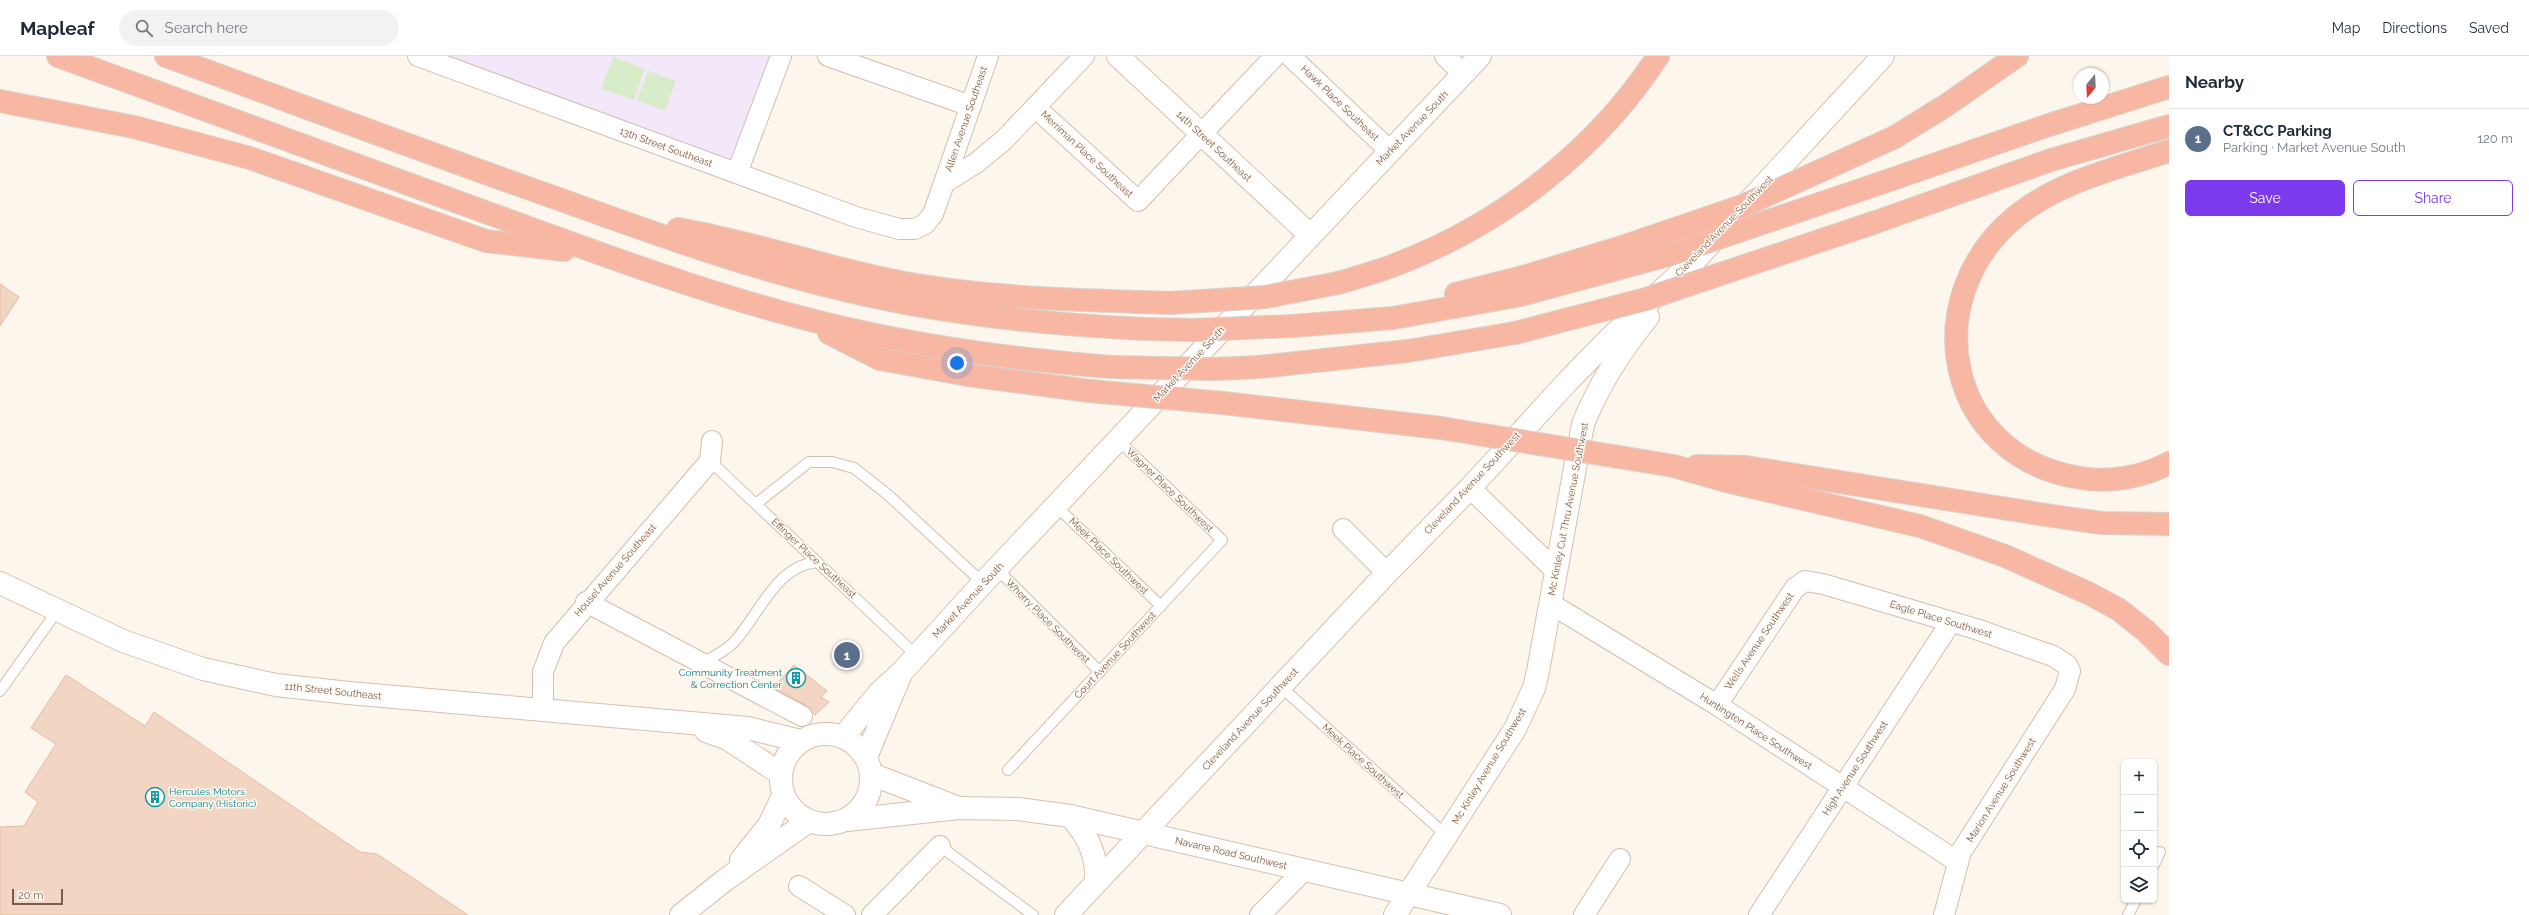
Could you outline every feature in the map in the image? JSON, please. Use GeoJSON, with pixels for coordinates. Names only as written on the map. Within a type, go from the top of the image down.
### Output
{"type":"FeatureCollection","features":[{"type":"Feature","properties":{"kind":"highway"},"geometry":{"type":"LineString","coordinates":[[58,56],[600,254],[793,315],[846,329],[950,349],[1009,358],[1111,367],[1215,369],[1258,367],[1408,351],[1515,333],[1646,299],[1876,222],[2051,160],[2169,126]]}},
{"type":"Feature","properties":{"kind":"highway"},"geometry":{"type":"LineString","coordinates":[[166,56],[612,218],[763,268],[877,297],[1024,321],[1146,329],[1195,330],[1333,323],[1389,306],[1454,294],[1522,286],[1665,256],[2046,126],[2163,89]]}},
{"type":"Feature","properties":{"kind":"highway"},"geometry":{"type":"LineString","coordinates":[[612,218],[725,237],[838,269],[957,291],[1041,299],[1170,303],[1265,297],[1338,283],[1407,261],[1443,244],[1514,203],[1574,154],[1601,128],[1643,78],[1658,56]]}},
{"type":"Feature","properties":{"kind":"highway"},"geometry":{"type":"LineString","coordinates":[[1522,286],[1622,247],[1745,205],[1895,137],[1945,106],[2017,56]]}},
{"type":"Feature","properties":{"kind":"highway"},"geometry":{"type":"LineString","coordinates":[[0,101],[134,127],[250,158],[486,241],[600,254]]}},
{"type":"Feature","properties":{"kind":"highway"},"geometry":{"type":"LineString","coordinates":[[2169,150],[2065,188],[2014,218],[1986,247],[1975,265],[1959,304],[1956,334],[1959,369],[1973,407],[1998,439],[2030,463],[2068,476],[2108,480],[2147,473],[2169,463]]}},
{"type":"Feature","properties":{"kind":"highway"},"geometry":{"type":"LineString","coordinates":[[793,315],[880,359],[968,375],[1090,391],[1223,403],[1441,428],[1674,466],[1726,481],[1934,531],[2005,556],[2082,590],[2118,609],[2146,631],[2169,654]]}},
{"type":"Feature","properties":{"kind":"highway"},"geometry":{"type":"LineString","coordinates":[[1674,466],[1746,467],[2102,523],[2169,524]]}},
{"type":"Feature","properties":{"kind":"street","name":"13th Street Southeast"},"geometry":{"type":"LineString","coordinates":[[418,56],[878,224],[899,229],[915,229],[925,224],[933,214],[944,183]]}},
{"type":"Feature","properties":{"kind":"street"},"geometry":{"type":"LineString","coordinates":[[737,173],[781,56]]}},
{"type":"Feature","properties":{"kind":"street"},"geometry":{"type":"LineString","coordinates":[[828,56],[971,106]]}},
{"type":"Feature","properties":{"kind":"street","name":"Allen Avenue Southeast"},"geometry":{"type":"LineString","coordinates":[[944,183],[988,56]]}},
{"type":"Feature","properties":{"kind":"street"},"geometry":{"type":"LineString","coordinates":[[944,183],[994,149],[1036,108],[1084,56]]}},
{"type":"Feature","properties":{"kind":"street","name":"14th Street Southeast"},"geometry":{"type":"LineString","coordinates":[[1118,56],[1310,235]]}},
{"type":"Feature","properties":{"kind":"street"},"geometry":{"type":"LineString","coordinates":[[1201,134],[1275,56]]}},
{"type":"Feature","properties":{"kind":"street","name":"Hawk Place Southeast"},"geometry":{"type":"LineString","coordinates":[[1290,56],[1390,151]]}},
{"type":"Feature","properties":{"kind":"street"},"geometry":{"type":"LineString","coordinates":[[1445,56],[1463,74]]}},
{"type":"Feature","properties":{"kind":"street","name":"Market Avenue South"},"geometry":{"type":"LineString","coordinates":[[844,737],[879,693],[901,673],[990,576],[1480,56]]}},
{"type":"Feature","properties":{"kind":"street","name":"Cleveland Avenue Southwest"},"geometry":{"type":"LineString","coordinates":[[1066,915],[1280,686],[1470,488],[1611,337],[1697,258],[1883,56]]}},
{"type":"Feature","properties":{"kind":"street","name":"Merriman Place Southeast"},"geometry":{"type":"LineString","coordinates":[[1036,108],[1138,201],[1201,134]]}},
{"type":"Feature","properties":{"kind":"street","name":"Mc Kinley Cut Thru Avenue Southwest"},"geometry":{"type":"LineString","coordinates":[[1551,604],[1583,424],[1596,392],[1640,327],[1697,258]]}},
{"type":"Feature","properties":{"kind":"street"},"geometry":{"type":"LineString","coordinates":[[710,461],[712,441]]}},
{"type":"Feature","properties":{"kind":"street","name":"Housel Avenue Southeast"},"geometry":{"type":"LineString","coordinates":[[543,710],[543,676],[547,655],[556,639],[586,602],[710,461]]}},
{"type":"Feature","properties":{"kind":"street"},"geometry":{"type":"LineString","coordinates":[[1470,488],[1556,570]]}},
{"type":"Feature","properties":{"kind":"street"},"geometry":{"type":"LineString","coordinates":[[1343,529],[1387,573]]}},
{"type":"Feature","properties":{"kind":"street","name":"Eagle Place Southwest"},"geometry":{"type":"LineString","coordinates":[[1805,581],[1823,584],[1951,622],[2053,656],[2067,665],[2070,671]]}},
{"type":"Feature","properties":{"kind":"street","name":"Wells Avenue Southwest"},"geometry":{"type":"LineString","coordinates":[[1717,705],[1795,588],[1805,581]]}},
{"type":"Feature","properties":{"kind":"street","name":"11th Street Southeast"},"geometry":{"type":"LineString","coordinates":[[0,583],[123,641],[203,669],[276,685],[748,728],[800,741]]}},
{"type":"Feature","properties":{"kind":"street"},"geometry":{"type":"LineString","coordinates":[[586,602],[802,716]]}},
{"type":"Feature","properties":{"kind":"street","name":"Huntington Place Southwest"},"geometry":{"type":"LineString","coordinates":[[1551,604],[1717,705],[1958,862]]}},
{"type":"Feature","properties":{"kind":"street","name":"Mc Kinley Avenue Southwest"},"geometry":{"type":"LineString","coordinates":[[1395,915],[1493,765],[1525,709],[1538,671],[1551,604]]}},
{"type":"Feature","properties":{"kind":"street","name":"High Avenue Southwest"},"geometry":{"type":"LineString","coordinates":[[1759,915],[1951,622]]}},
{"type":"Feature","properties":{"kind":"street","name":"Marion Avenue Southwest"},"geometry":{"type":"LineString","coordinates":[[1944,915],[1958,862],[1980,822],[2065,689],[2070,671]]}},
{"type":"Feature","properties":{"kind":"street","name":"Market Avenue South"},"geometry":{"type":"LineString","coordinates":[[868,765],[901,673]]}},
{"type":"Feature","properties":{"kind":"street","name":"11th Street Southeast"},"geometry":{"type":"LineString","coordinates":[[684,723],[728,739],[781,774]]}},
{"type":"Feature","properties":{"kind":"street"},"geometry":{"type":"LineString","coordinates":[[829,734],[844,737],[856,745],[868,765],[871,786],[867,800],[858,812],[847,820],[832,825],[809,822],[791,809],[783,796],[781,774],[789,752],[800,741],[814,735],[829,734]]}},
{"type":"Feature","properties":{"kind":"street","name":"Navarre Road Southwest"},"geometry":{"type":"LineString","coordinates":[[868,765],[959,808]]}},
{"type":"Feature","properties":{"kind":"street"},"geometry":{"type":"LineString","coordinates":[[725,880],[769,825],[783,796]]}},
{"type":"Feature","properties":{"kind":"street","name":"Navarre Road Southwest"},"geometry":{"type":"LineString","coordinates":[[847,820],[959,808],[1018,808],[1070,816],[1410,893],[1500,915]]}},
{"type":"Feature","properties":{"kind":"street"},"geometry":{"type":"LineString","coordinates":[[1070,816],[1083,831],[1092,848],[1096,865],[1096,882]]}},
{"type":"Feature","properties":{"kind":"street"},"geometry":{"type":"LineString","coordinates":[[681,915],[725,880],[809,822]]}},
{"type":"Feature","properties":{"kind":"street"},"geometry":{"type":"LineString","coordinates":[[872,915],[940,846]]}},
{"type":"Feature","properties":{"kind":"street"},"geometry":{"type":"LineString","coordinates":[[1584,915],[1620,859]]}},
{"type":"Feature","properties":{"kind":"street"},"geometry":{"type":"LineString","coordinates":[[1260,915],[1304,870]]}},
{"type":"Feature","properties":{"kind":"street"},"geometry":{"type":"LineString","coordinates":[[799,886],[845,915]]}},
{"type":"Feature","properties":{"kind":"lane","name":"Wagner Place Southwest"},"geometry":{"type":"LineString","coordinates":[[1118,440],[1222,540]]}},
{"type":"Feature","properties":{"kind":"lane","name":"Effinger Place Southeast"},"geometry":{"type":"LineString","coordinates":[[710,461],[917,656]]}},
{"type":"Feature","properties":{"kind":"lane","name":"Wherry Place Southwest"},"geometry":{"type":"LineString","coordinates":[[756,504],[809,462],[832,462],[854,468],[990,576],[1100,672]]}},
{"type":"Feature","properties":{"kind":"lane","name":"Meek Place Southwest"},"geometry":{"type":"LineString","coordinates":[[1056,506],[1161,606]]}},
{"type":"Feature","properties":{"kind":"lane","name":"Court Avenue Southwest"},"geometry":{"type":"LineString","coordinates":[[1008,770],[1222,540]]}},
{"type":"Feature","properties":{"kind":"lane"},"geometry":{"type":"LineString","coordinates":[[702,663],[732,644],[766,598],[786,576],[798,567],[817,562]]}},
{"type":"Feature","properties":{"kind":"lane"},"geometry":{"type":"LineString","coordinates":[[0,691],[57,611]]}},
{"type":"Feature","properties":{"kind":"lane","name":"Meek Place Southwest"},"geometry":{"type":"LineString","coordinates":[[1280,686],[1446,836]]}},
{"type":"Feature","properties":{"kind":"lane"},"geometry":{"type":"LineString","coordinates":[[940,846],[1033,915]]}},
{"type":"Feature","properties":{"kind":"lane"},"geometry":{"type":"LineString","coordinates":[[2157,858],[2160,852]]}},
{"type":"Feature","properties":{"kind":"lane"},"geometry":{"type":"LineString","coordinates":[[2128,915],[2134,903]]}},
{"type":"Feature","properties":{"kind":"shaded area"},"geometry":{"type":"Polygon","coordinates":[[[418,56],[781,56],[737,173],[418,56]]]}},
{"type":"Feature","properties":{"kind":"green space"},"geometry":{"type":"Polygon","coordinates":[[[613,57],[645,69],[634,100],[601,89],[613,57]]]}},
{"type":"Feature","properties":{"kind":"green space"},"geometry":{"type":"Polygon","coordinates":[[[648,71],[676,81],[665,111],[637,100],[648,71]]]}},
{"type":"Feature","properties":{"kind":"building"},"geometry":{"type":"Polygon","coordinates":[[[0,284],[19,297],[0,326],[0,284]]]}},
{"type":"Feature","properties":{"kind":"building","name":"Community Treatment & Correction Center"},"geometry":{"type":"Polygon","coordinates":[[[794,665],[827,691],[821,697],[829,702],[815,715],[807,706],[773,688],[794,665]]]}},
{"type":"Feature","properties":{"kind":"building","name":"Hercules Motors Company (Historic)"},"geometry":{"type":"Polygon","coordinates":[[[66,675],[145,726],[154,712],[360,852],[377,854],[468,915],[0,915],[0,827],[24,826],[38,802],[25,792],[56,744],[31,728],[66,675]]]}},
{"type":"Feature","properties":{"kind":"place","name":"CT&CC Parking"},"geometry":{"type":"Point","coordinates":[847,655]}},
{"type":"Feature","properties":{"kind":"place","name":"Community Treatment & Correction Center"},"geometry":{"type":"Point","coordinates":[796,678]}},
{"type":"Feature","properties":{"kind":"place","name":"Hercules Motors Company (Historic)"},"geometry":{"type":"Point","coordinates":[155,797]}}]}
